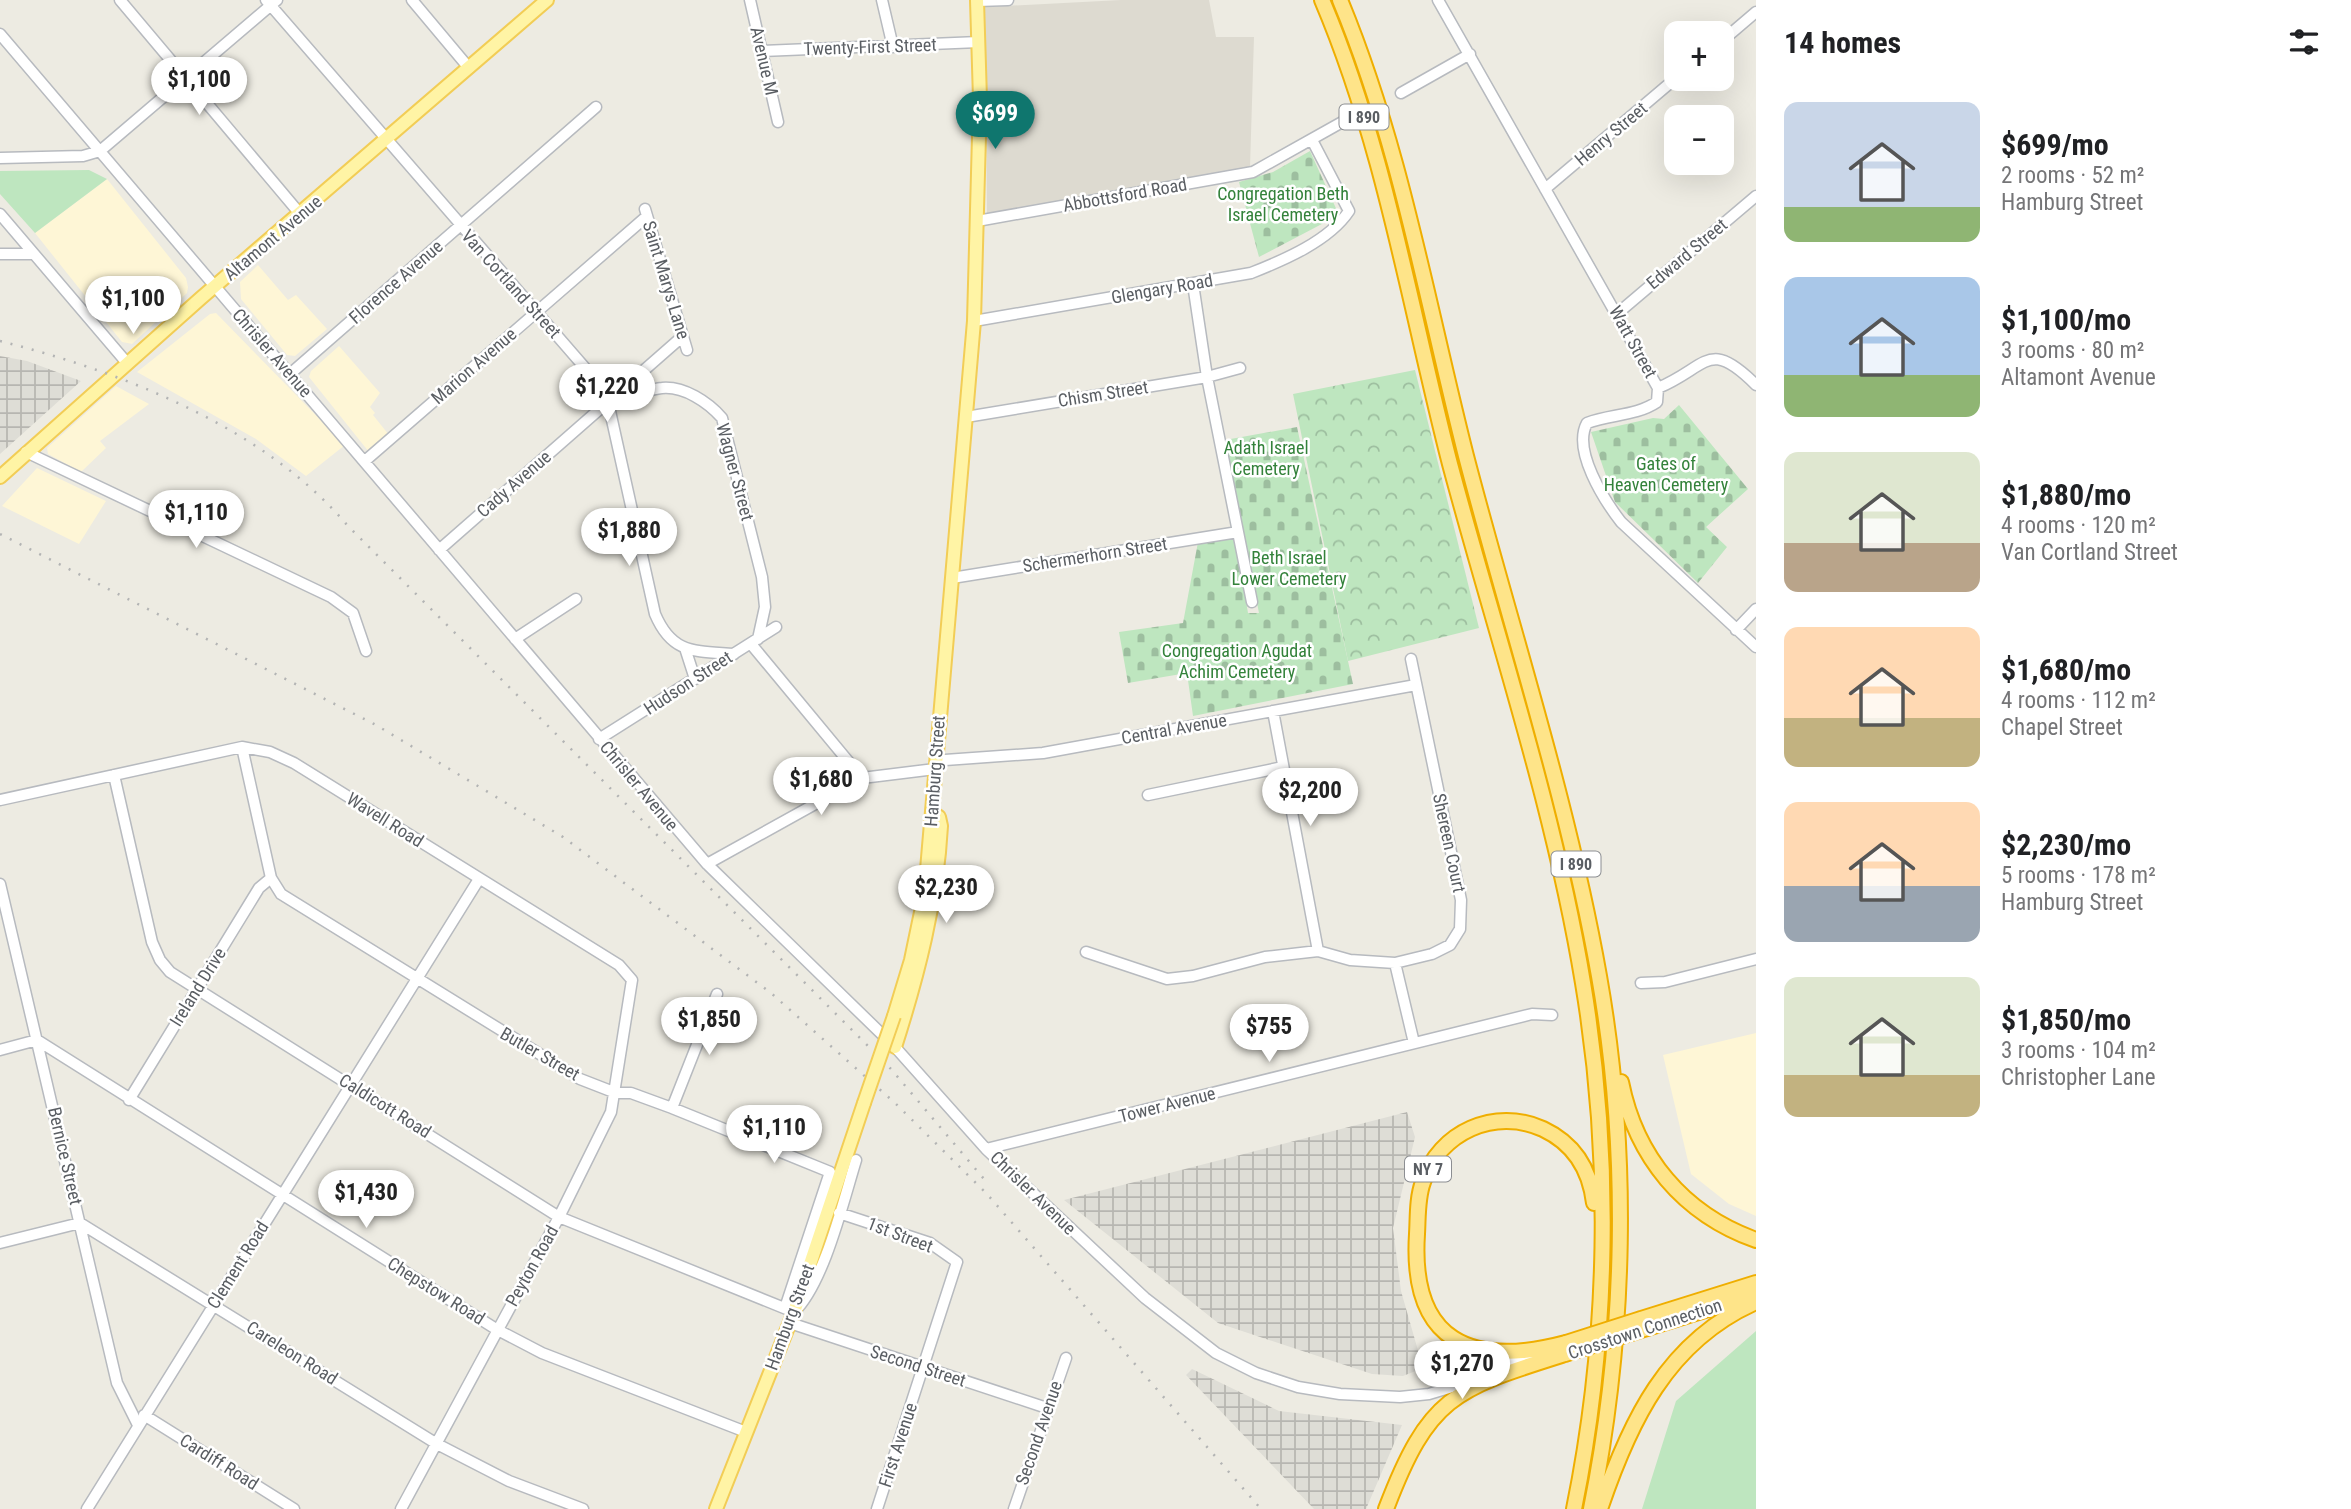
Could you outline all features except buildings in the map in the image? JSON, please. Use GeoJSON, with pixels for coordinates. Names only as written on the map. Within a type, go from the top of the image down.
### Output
{"type":"FeatureCollection","features":[{"type":"Feature","properties":{"kind":"highway","name":"I 890"},"geometry":{"type":"LineString","coordinates":[[1322,0],[1357,93],[1382,178],[1440,422],[1569,910],[1588,1018],[1602,1189],[1601,1274],[1594,1385],[1574,1504]]}},
{"type":"Feature","properties":{"kind":"highway","name":"I 890"},"geometry":{"type":"LineString","coordinates":[[1340,0],[1373,88],[1399,173],[1465,451],[1577,870],[1600,979],[1614,1089],[1619,1250],[1610,1387],[1591,1509]]}},
{"type":"Feature","properties":{"kind":"highway"},"geometry":{"type":"LineString","coordinates":[[1600,979],[1624,1098],[1645,1152],[1664,1179],[1685,1200],[1719,1224],[1756,1240]]}},
{"type":"Feature","properties":{"kind":"highway","name":"NY 7"},"geometry":{"type":"LineString","coordinates":[[1566,1349],[1485,1351],[1452,1337],[1428,1312],[1416,1278],[1418,1217],[1422,1182],[1439,1152],[1468,1129],[1491,1122],[1527,1123],[1559,1138],[1582,1162],[1590,1180],[1601,1274]]}},
{"type":"Feature","properties":{"kind":"highway","name":"Crosstown Connection"},"geometry":{"type":"LineString","coordinates":[[1386,1509],[1411,1449],[1441,1408],[1470,1388],[1566,1349],[1756,1283]]}},
{"type":"Feature","properties":{"kind":"highway","name":"Crosstown Connection"},"geometry":{"type":"LineString","coordinates":[[1641,1325],[1756,1294]]}},
{"type":"Feature","properties":{"kind":"highway"},"geometry":{"type":"LineString","coordinates":[[1600,1509],[1632,1425],[1657,1382],[1703,1334],[1756,1302]]}},
{"type":"Feature","properties":{"kind":"main road","name":"Altamont Avenue"},"geometry":{"type":"LineString","coordinates":[[0,477],[214,287],[301,215],[547,0]]}},
{"type":"Feature","properties":{"kind":"main road","name":"Hamburg Street"},"geometry":{"type":"LineString","coordinates":[[720,1508],[894,1016],[911,960],[925,893],[974,321],[979,42],[977,1]]}},
{"type":"Feature","properties":{"kind":"main road"},"geometry":{"type":"LineString","coordinates":[[895,1047],[921,961],[934,899],[942,826],[939,817],[933,813]]}},
{"type":"Feature","properties":{"kind":"street"},"geometry":{"type":"LineString","coordinates":[[120,0],[301,215]]}},
{"type":"Feature","properties":{"kind":"street"},"geometry":{"type":"LineString","coordinates":[[412,0],[469,68]]}},
{"type":"Feature","properties":{"kind":"street","name":"Avenue M"},"geometry":{"type":"LineString","coordinates":[[750,0],[778,122]]}},
{"type":"Feature","properties":{"kind":"street"},"geometry":{"type":"LineString","coordinates":[[882,0],[892,47]]}},
{"type":"Feature","properties":{"kind":"street"},"geometry":{"type":"LineString","coordinates":[[977,1],[1008,0]]}},
{"type":"Feature","properties":{"kind":"street","name":"Watt Street"},"geometry":{"type":"LineString","coordinates":[[1438,0],[1618,313],[1658,388],[1657,402],[1645,410],[1587,422],[1583,430],[1589,466],[1604,501],[1621,522],[1756,647]]}},
{"type":"Feature","properties":{"kind":"street"},"geometry":{"type":"LineString","coordinates":[[0,158],[83,156],[100,150],[271,2]]}},
{"type":"Feature","properties":{"kind":"street","name":"Van Cortland Street"},"geometry":{"type":"LineString","coordinates":[[271,2],[459,227],[613,399],[655,614],[664,634],[685,648],[695,679]]}},
{"type":"Feature","properties":{"kind":"street"},"geometry":{"type":"LineString","coordinates":[[1734,31],[1756,12]]}},
{"type":"Feature","properties":{"kind":"street","name":"Chrisler Avenue"},"geometry":{"type":"LineString","coordinates":[[0,34],[214,287],[366,460],[439,550],[707,864],[895,1047],[986,1149],[1164,1314],[1216,1353],[1256,1373],[1298,1387],[1385,1396],[1429,1394],[1533,1364]]}},
{"type":"Feature","properties":{"kind":"street","name":"Twenty-First Street"},"geometry":{"type":"LineString","coordinates":[[762,51],[979,42]]}},
{"type":"Feature","properties":{"kind":"street"},"geometry":{"type":"LineString","coordinates":[[1401,93],[1470,54]]}},
{"type":"Feature","properties":{"kind":"street","name":"Henry Street"},"geometry":{"type":"LineString","coordinates":[[1545,190],[1664,88]]}},
{"type":"Feature","properties":{"kind":"street","name":"Florence Avenue"},"geometry":{"type":"LineString","coordinates":[[290,374],[596,107]]}},
{"type":"Feature","properties":{"kind":"street","name":"Abbottsford Road"},"geometry":{"type":"LineString","coordinates":[[977,221],[1253,172],[1344,121]]}},
{"type":"Feature","properties":{"kind":"street","name":"Glengary Road"},"geometry":{"type":"LineString","coordinates":[[974,321],[1251,273],[1277,262],[1340,225],[1349,211],[1312,139]]}},
{"type":"Feature","properties":{"kind":"street","name":"Edward Street"},"geometry":{"type":"LineString","coordinates":[[1618,313],[1756,196]]}},
{"type":"Feature","properties":{"kind":"street","name":"Marion Avenue"},"geometry":{"type":"LineString","coordinates":[[366,460],[646,213]]}},
{"type":"Feature","properties":{"kind":"street","name":"Saint Marys Lane"},"geometry":{"type":"LineString","coordinates":[[646,213],[687,350]]}},
{"type":"Feature","properties":{"kind":"street"},"geometry":{"type":"LineString","coordinates":[[0,214],[127,363]]}},
{"type":"Feature","properties":{"kind":"street"},"geometry":{"type":"LineString","coordinates":[[0,254],[32,254]]}},
{"type":"Feature","properties":{"kind":"street"},"geometry":{"type":"LineString","coordinates":[[1192,284],[1207,377],[1252,602]]}},
{"type":"Feature","properties":{"kind":"street","name":"Cady Avenue"},"geometry":{"type":"LineString","coordinates":[[439,550],[683,336]]}},
{"type":"Feature","properties":{"kind":"street"},"geometry":{"type":"LineString","coordinates":[[1658,388],[1677,380],[1706,360],[1718,359],[1729,360],[1756,385]]}},
{"type":"Feature","properties":{"kind":"street","name":"Chism Street"},"geometry":{"type":"LineString","coordinates":[[966,417],[1207,377],[1240,368]]}},
{"type":"Feature","properties":{"kind":"street","name":"Wagner Street"},"geometry":{"type":"LineString","coordinates":[[613,399],[663,388],[676,389],[710,404],[722,418],[762,577],[765,607],[755,641]]}},
{"type":"Feature","properties":{"kind":"street"},"geometry":{"type":"LineString","coordinates":[[26,452],[331,597],[354,613],[366,651]]}},
{"type":"Feature","properties":{"kind":"street","name":"Schermerhorn Street"},"geometry":{"type":"LineString","coordinates":[[952,578],[1238,532]]}},
{"type":"Feature","properties":{"kind":"street"},"geometry":{"type":"LineString","coordinates":[[515,639],[576,599]]}},
{"type":"Feature","properties":{"kind":"street"},"geometry":{"type":"LineString","coordinates":[[1736,630],[1756,609]]}},
{"type":"Feature","properties":{"kind":"street","name":"Hudson Street"},"geometry":{"type":"LineString","coordinates":[[599,739],[776,627]]}},
{"type":"Feature","properties":{"kind":"street"},"geometry":{"type":"LineString","coordinates":[[707,864],[862,778],[755,641]]}},
{"type":"Feature","properties":{"kind":"street"},"geometry":{"type":"LineString","coordinates":[[685,648],[734,654]]}},
{"type":"Feature","properties":{"kind":"street","name":"Shereen Court"},"geometry":{"type":"LineString","coordinates":[[1086,952],[1167,979],[1194,976],[1265,957],[1318,951],[1350,960],[1395,963],[1432,954],[1450,945],[1460,929],[1461,900],[1410,659]]}},
{"type":"Feature","properties":{"kind":"street","name":"Central Avenue"},"geometry":{"type":"LineString","coordinates":[[862,778],[935,769],[945,761],[1043,753],[1416,685]]}},
{"type":"Feature","properties":{"kind":"street"},"geometry":{"type":"LineString","coordinates":[[1273,711],[1318,951]]}},
{"type":"Feature","properties":{"kind":"street"},"geometry":{"type":"LineString","coordinates":[[242,747],[271,878]]}},
{"type":"Feature","properties":{"kind":"street","name":"Wavell Road"},"geometry":{"type":"LineString","coordinates":[[0,800],[242,747],[270,752],[294,763],[628,973],[632,980],[632,991],[616,1093]]}},
{"type":"Feature","properties":{"kind":"street"},"geometry":{"type":"LineString","coordinates":[[1148,795],[1283,767]]}},
{"type":"Feature","properties":{"kind":"street","name":"Caldicott Road"},"geometry":{"type":"LineString","coordinates":[[114,775],[152,942],[160,960],[170,972],[559,1217],[790,1314]]}},
{"type":"Feature","properties":{"kind":"street","name":"Butler Street"},"geometry":{"type":"LineString","coordinates":[[271,878],[281,894],[417,981],[580,1079],[616,1093],[631,1093],[672,1108],[830,1172],[790,1314]]}},
{"type":"Feature","properties":{"kind":"street","name":"Ireland Drive"},"geometry":{"type":"LineString","coordinates":[[129,1100],[259,888],[271,878]]}},
{"type":"Feature","properties":{"kind":"street","name":"Clement Road"},"geometry":{"type":"LineString","coordinates":[[87,1509],[479,879]]}},
{"type":"Feature","properties":{"kind":"street","name":"Bernice Street"},"geometry":{"type":"LineString","coordinates":[[0,884],[117,1384],[141,1420]]}},
{"type":"Feature","properties":{"kind":"street"},"geometry":{"type":"LineString","coordinates":[[1641,983],[1665,982],[1756,959]]}},
{"type":"Feature","properties":{"kind":"street"},"geometry":{"type":"LineString","coordinates":[[1395,963],[1414,1044]]}},
{"type":"Feature","properties":{"kind":"street"},"geometry":{"type":"LineString","coordinates":[[672,1108],[717,994]]}},
{"type":"Feature","properties":{"kind":"street","name":"Tower Avenue"},"geometry":{"type":"LineString","coordinates":[[986,1149],[1532,1014],[1552,1015]]}},
{"type":"Feature","properties":{"kind":"street"},"geometry":{"type":"LineString","coordinates":[[0,1049],[37,1040]]}},
{"type":"Feature","properties":{"kind":"street","name":"Chepstow Road"},"geometry":{"type":"LineString","coordinates":[[37,1040],[496,1329],[542,1353],[746,1432]]}},
{"type":"Feature","properties":{"kind":"street","name":"Peyton Road"},"geometry":{"type":"LineString","coordinates":[[401,1509],[496,1329],[559,1217],[611,1112],[616,1093]]}},
{"type":"Feature","properties":{"kind":"street"},"geometry":{"type":"LineString","coordinates":[[790,1314],[807,1299],[856,1160]]}},
{"type":"Feature","properties":{"kind":"street","name":"1st Street"},"geometry":{"type":"LineString","coordinates":[[839,1213],[930,1243],[957,1262]]}},
{"type":"Feature","properties":{"kind":"street"},"geometry":{"type":"LineString","coordinates":[[0,1243],[80,1223]]}},
{"type":"Feature","properties":{"kind":"street","name":"Careleon Road"},"geometry":{"type":"LineString","coordinates":[[80,1223],[437,1444],[509,1481],[583,1509]]}},
{"type":"Feature","properties":{"kind":"street","name":"First Avenue"},"geometry":{"type":"LineString","coordinates":[[877,1509],[957,1262]]}},
{"type":"Feature","properties":{"kind":"street","name":"Second Street"},"geometry":{"type":"LineString","coordinates":[[790,1314],[923,1368],[1048,1408]]}},
{"type":"Feature","properties":{"kind":"street","name":"Chrisler Avenue"},"geometry":{"type":"LineString","coordinates":[[1385,1396],[1443,1384],[1566,1349]]}},
{"type":"Feature","properties":{"kind":"street","name":"Second Avenue"},"geometry":{"type":"LineString","coordinates":[[1014,1509],[1066,1358]]}},
{"type":"Feature","properties":{"kind":"street","name":"Cardiff Road"},"geometry":{"type":"LineString","coordinates":[[141,1420],[295,1509]]}},
{"type":"Feature","properties":{"kind":"shaded area"},"geometry":{"type":"Polygon","coordinates":[[[1121,0],[1209,0],[1216,37],[1254,37],[1250,167],[987,214],[985,7],[1121,0]]]}},
{"type":"Feature","properties":{"kind":"shaded area"},"geometry":{"type":"Polygon","coordinates":[[[107,179],[186,278],[188,287],[187,293],[132,344],[122,342],[35,233],[107,179]]]}},
{"type":"Feature","properties":{"kind":"shaded area"},"geometry":{"type":"Polygon","coordinates":[[[258,265],[288,300],[296,295],[327,329],[295,356],[287,355],[241,299],[240,282],[258,265]]]}},
{"type":"Feature","properties":{"kind":"shaded area"},"geometry":{"type":"Polygon","coordinates":[[[216,313],[345,445],[306,476],[256,439],[137,372],[210,314],[216,313]]]}},
{"type":"Feature","properties":{"kind":"shaded area"},"geometry":{"type":"Polygon","coordinates":[[[339,346],[380,393],[370,407],[389,435],[369,452],[309,377],[311,371],[339,346]]]}},
{"type":"Feature","properties":{"kind":"shaded area"},"geometry":{"type":"Polygon","coordinates":[[[0,356],[27,361],[81,381],[0,454],[0,356]]]}},
{"type":"Feature","properties":{"kind":"shaded area"},"geometry":{"type":"Polygon","coordinates":[[[116,386],[149,404],[100,441],[106,448],[81,472],[48,454],[47,448],[116,386]]]}},
{"type":"Feature","properties":{"kind":"shaded area"},"geometry":{"type":"Polygon","coordinates":[[[37,468],[106,501],[79,544],[2,506],[37,468]]]}},
{"type":"Feature","properties":{"kind":"shaded area"},"geometry":{"type":"Polygon","coordinates":[[[1756,1033],[1756,1216],[1729,1204],[1691,1174],[1663,1055],[1756,1033]]]}},
{"type":"Feature","properties":{"kind":"shaded area"},"geometry":{"type":"Polygon","coordinates":[[[1407,1112],[1415,1137],[1393,1228],[1401,1291],[1423,1368],[1403,1376],[1372,1374],[1218,1323],[1064,1200],[1407,1112]]]}},
{"type":"Feature","properties":{"kind":"shaded area"},"geometry":{"type":"Polygon","coordinates":[[[1192,1369],[1279,1411],[1402,1425],[1366,1509],[1314,1509],[1186,1375],[1192,1369]]]}},
{"type":"Feature","properties":{"kind":"green space","name":"Congregation Beth Israel Cemetery"},"geometry":{"type":"Polygon","coordinates":[[[1310,151],[1339,215],[1259,257],[1239,182],[1273,172],[1310,151]]]}},
{"type":"Feature","properties":{"kind":"green space"},"geometry":{"type":"Polygon","coordinates":[[[89,170],[107,179],[35,233],[0,194],[0,171],[89,170]]]}},
{"type":"Feature","properties":{"kind":"green space"},"geometry":{"type":"Polygon","coordinates":[[[1415,370],[1479,628],[1348,661],[1293,394],[1415,370]]]}},
{"type":"Feature","properties":{"kind":"green space","name":"Gates of Heaven Cemetery"},"geometry":{"type":"Polygon","coordinates":[[[1679,405],[1748,489],[1706,527],[1727,547],[1698,583],[1615,502],[1591,432],[1653,418],[1664,419],[1679,405]]]}},
{"type":"Feature","properties":{"kind":"green space"},"geometry":{"type":"Polygon","coordinates":[[[1297,427],[1353,684],[1193,716],[1187,673],[1128,683],[1119,632],[1183,623],[1198,542],[1235,537],[1248,613],[1259,613],[1225,440],[1297,427]]]}},
{"type":"Feature","properties":{"kind":"green space"},"geometry":{"type":"Polygon","coordinates":[[[1756,1331],[1756,1509],[1642,1509],[1676,1401],[1756,1331]]]}},
{"type":"Feature","properties":{"kind":"railway"},"geometry":{"type":"LineString","coordinates":[[0,341],[94,369],[188,408],[275,459],[313,490],[891,1069],[984,1179]]}},
{"type":"Feature","properties":{"kind":"railway"},"geometry":{"type":"LineString","coordinates":[[0,534],[376,725],[563,837],[771,993],[895,1103],[987,1194],[1261,1509]]}},
{"type":"Feature","properties":{"kind":"park label","name":"Adath Israel Cemetery"},"geometry":{"type":"Point","coordinates":[1266,458]}},
{"type":"Feature","properties":{"kind":"park label","name":"Beth Israel Lower Cemetery"},"geometry":{"type":"Point","coordinates":[1289,568]}},
{"type":"Feature","properties":{"kind":"park label","name":"Congregation Agudat Achim Cemetery"},"geometry":{"type":"Point","coordinates":[1237,661]}}]}
